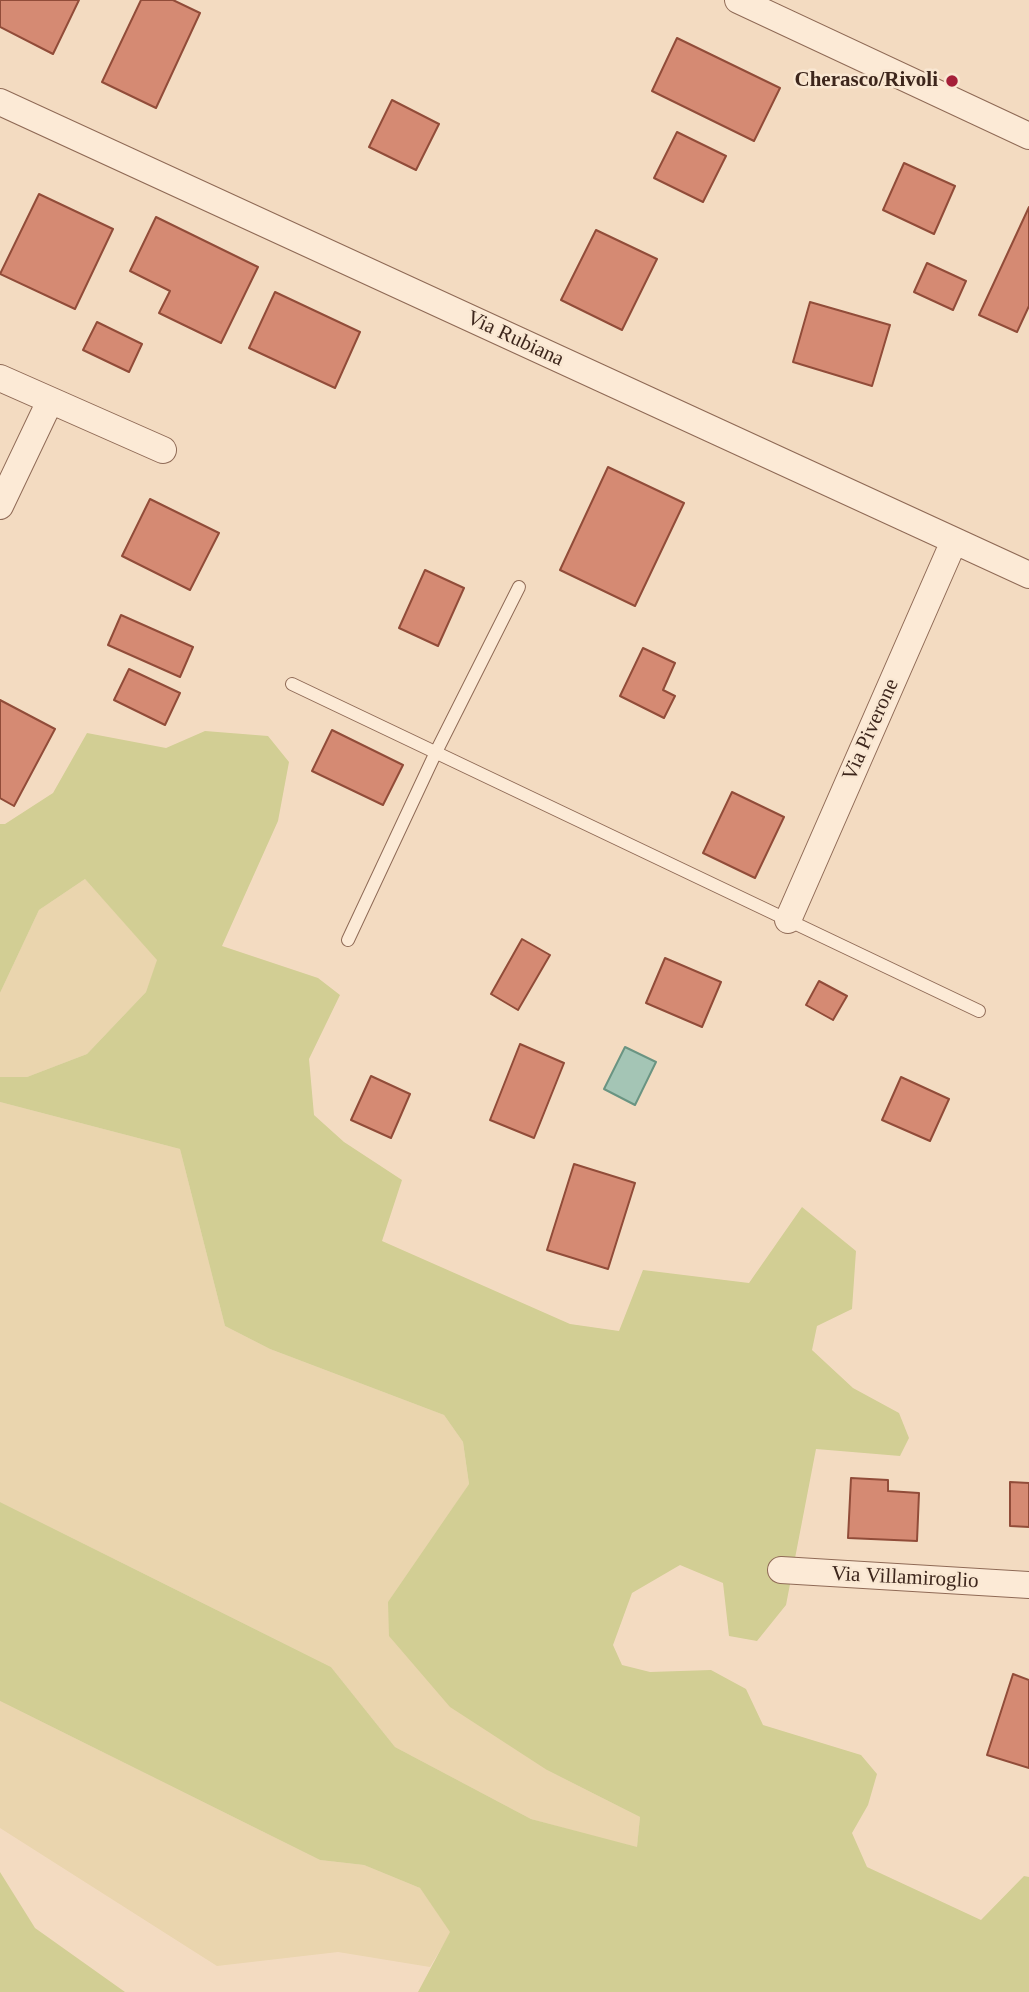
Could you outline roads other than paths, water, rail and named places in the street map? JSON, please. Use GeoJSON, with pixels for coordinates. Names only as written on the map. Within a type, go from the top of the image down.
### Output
{"type":"FeatureCollection","features":[{"type":"Feature","properties":{"kind":"street"},"geometry":{"type":"LineString","coordinates":[[738,0],[1029,136]]}},
{"type":"Feature","properties":{"kind":"street","name":"Via Rubiana"},"geometry":{"type":"LineString","coordinates":[[0,102],[1029,575]]}},
{"type":"Feature","properties":{"kind":"street"},"geometry":{"type":"LineString","coordinates":[[0,378],[163,450]]}},
{"type":"Feature","properties":{"kind":"street"},"geometry":{"type":"LineString","coordinates":[[0,506],[50,401]]}},
{"type":"Feature","properties":{"kind":"street","name":"Via Piverone"},"geometry":{"type":"LineString","coordinates":[[788,920],[954,541]]}},
{"type":"Feature","properties":{"kind":"street","name":"Via Villamiroglio"},"geometry":{"type":"LineString","coordinates":[[781,1570],[1029,1585]]}},
{"type":"Feature","properties":{"kind":"lane"},"geometry":{"type":"LineString","coordinates":[[348,940],[436,752],[519,587]]}},
{"type":"Feature","properties":{"kind":"lane"},"geometry":{"type":"LineString","coordinates":[[292,684],[979,1011]]}},
{"type":"Feature","properties":{"kind":"place","name":"Cherasco/Rivoli"},"geometry":{"type":"Point","coordinates":[952,81]}}]}
